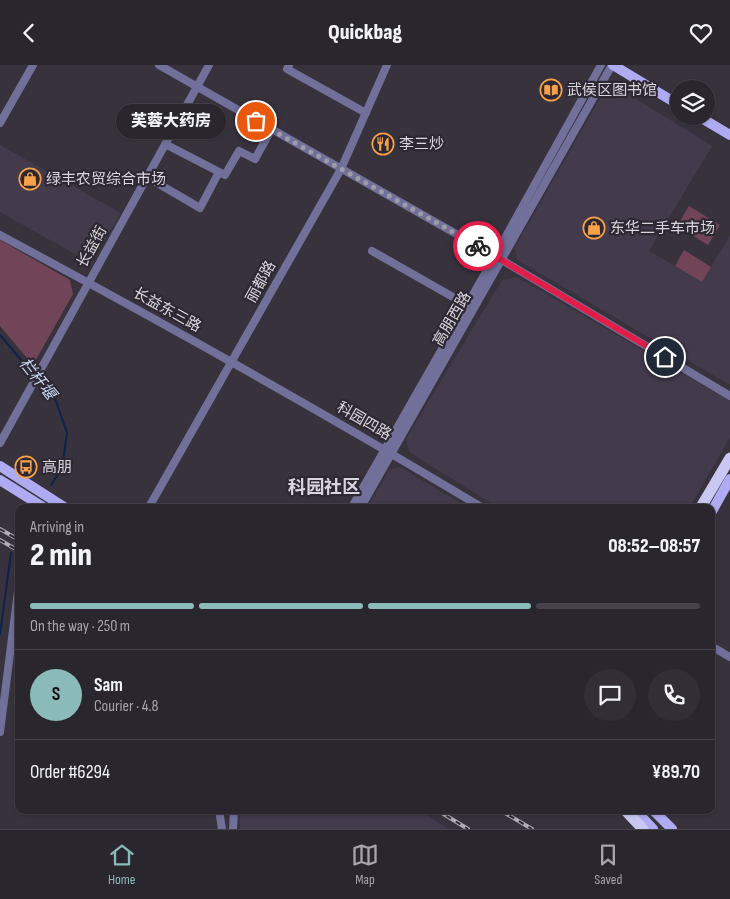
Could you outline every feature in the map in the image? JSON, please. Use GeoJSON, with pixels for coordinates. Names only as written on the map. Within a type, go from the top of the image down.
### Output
{"type":"FeatureCollection","features":[{"type":"Feature","properties":{"kind":"highway"},"geometry":{"type":"LineString","coordinates":[[705,504],[730,458]]}},
{"type":"Feature","properties":{"kind":"highway"},"geometry":{"type":"LineString","coordinates":[[629,814],[643,829]]}},
{"type":"Feature","properties":{"kind":"main road"},"geometry":{"type":"LineString","coordinates":[[613,65],[670,100]]}},
{"type":"Feature","properties":{"kind":"main road"},"geometry":{"type":"LineString","coordinates":[[713,125],[730,135]]}},
{"type":"Feature","properties":{"kind":"main road"},"geometry":{"type":"LineString","coordinates":[[705,504],[730,463]]}},
{"type":"Feature","properties":{"kind":"main road"},"geometry":{"type":"LineString","coordinates":[[0,467],[59,504]]}},
{"type":"Feature","properties":{"kind":"main road"},"geometry":{"type":"LineString","coordinates":[[715,506],[730,479]]}},
{"type":"Feature","properties":{"kind":"main road"},"geometry":{"type":"LineString","coordinates":[[0,480],[38,504]]}},
{"type":"Feature","properties":{"kind":"main road"},"geometry":{"type":"LineString","coordinates":[[639,814],[653,829]]}},
{"type":"Feature","properties":{"kind":"main road"},"geometry":{"type":"LineString","coordinates":[[657,814],[672,829]]}},
{"type":"Feature","properties":{"kind":"street"},"geometry":{"type":"LineString","coordinates":[[0,123],[33,65]]}},
{"type":"Feature","properties":{"kind":"street"},"geometry":{"type":"LineString","coordinates":[[159,65],[498,258],[730,396]]}},
{"type":"Feature","properties":{"kind":"street","name":"长益街"},"geometry":{"type":"LineString","coordinates":[[0,443],[209,65]]}},
{"type":"Feature","properties":{"kind":"street"},"geometry":{"type":"LineString","coordinates":[[289,65],[287,69],[366,113]]}},
{"type":"Feature","properties":{"kind":"street","name":"高朋西路"},"geometry":{"type":"LineString","coordinates":[[362,504],[388,451],[467,305],[498,258],[600,65]]}},
{"type":"Feature","properties":{"kind":"street","name":"高朋西路"},"geometry":{"type":"LineString","coordinates":[[354,504],[388,451],[498,258],[613,65]]}},
{"type":"Feature","properties":{"kind":"street","name":"丽都路"},"geometry":{"type":"LineString","coordinates":[[151,504],[341,169],[385,66]]}},
{"type":"Feature","properties":{"kind":"street"},"geometry":{"type":"LineString","coordinates":[[165,144],[225,175],[239,151],[255,159],[272,130]]}},
{"type":"Feature","properties":{"kind":"street"},"geometry":{"type":"LineString","coordinates":[[147,177],[200,208],[219,172]]}},
{"type":"Feature","properties":{"kind":"street","name":"长益东三路"},"geometry":{"type":"LineString","coordinates":[[0,235],[232,361]]}},
{"type":"Feature","properties":{"kind":"street"},"geometry":{"type":"LineString","coordinates":[[372,251],[467,305]]}},
{"type":"Feature","properties":{"kind":"street","name":"科园四路"},"geometry":{"type":"LineString","coordinates":[[232,361],[476,504]]}},
{"type":"Feature","properties":{"kind":"street"},"geometry":{"type":"LineString","coordinates":[[0,732],[15,614]]}},
{"type":"Feature","properties":{"kind":"street"},"geometry":{"type":"LineString","coordinates":[[715,648],[730,657]]}},
{"type":"Feature","properties":{"kind":"street"},"geometry":{"type":"LineString","coordinates":[[220,814],[223,829]]}},
{"type":"Feature","properties":{"kind":"street"},"geometry":{"type":"LineString","coordinates":[[223,829],[224,814]]}},
{"type":"Feature","properties":{"kind":"street"},"geometry":{"type":"LineString","coordinates":[[230,814],[232,829]]}},
{"type":"Feature","properties":{"kind":"street"},"geometry":{"type":"LineString","coordinates":[[232,829],[234,814]]}},
{"type":"Feature","properties":{"kind":"shaded area"},"geometry":{"type":"Polygon","coordinates":[[[614,85],[670,120],[670,125],[678,125],[712,146],[649,251],[702,282],[730,235],[730,385],[517,260],[515,247],[607,86],[614,85]]]}},
{"type":"Feature","properties":{"kind":"shaded area","name":"绿丰农贸综合市场"},"geometry":{"type":"Polygon","coordinates":[[[0,145],[121,213],[91,263],[0,212],[0,145]]]}},
{"type":"Feature","properties":{"kind":"shaded area"},"geometry":{"type":"Polygon","coordinates":[[[689,206],[720,225],[708,245],[677,226],[689,206]]]}},
{"type":"Feature","properties":{"kind":"shaded area"},"geometry":{"type":"Polygon","coordinates":[[[0,240],[70,280],[73,294],[33,365],[0,326],[0,240]]]}},
{"type":"Feature","properties":{"kind":"shaded area"},"geometry":{"type":"Polygon","coordinates":[[[684,250],[711,267],[702,282],[675,266],[684,250]]]}},
{"type":"Feature","properties":{"kind":"shaded area"},"geometry":{"type":"Polygon","coordinates":[[[517,277],[730,401],[730,437],[692,504],[492,504],[409,452],[406,439],[502,280],[517,277]]]}},
{"type":"Feature","properties":{"kind":"shaded area"},"geometry":{"type":"Polygon","coordinates":[[[400,467],[462,504],[370,504],[389,470],[400,467]]]}},
{"type":"Feature","properties":{"kind":"shaded area"},"geometry":{"type":"Polygon","coordinates":[[[239,814],[425,814],[449,829],[240,829],[239,814]]]}},
{"type":"Feature","properties":{"kind":"waterway","name":"栏杆堰"},"geometry":{"type":"LineString","coordinates":[[0,335],[34,375]]}},
{"type":"Feature","properties":{"kind":"waterway","name":"栏杆堰"},"geometry":{"type":"LineString","coordinates":[[37,379],[56,401],[67,433],[62,468],[51,485]]}},
{"type":"Feature","properties":{"kind":"waterway","name":"栏杆堰"},"geometry":{"type":"LineString","coordinates":[[0,634],[11,553]]}},
{"type":"Feature","properties":{"kind":"railway"},"geometry":{"type":"LineString","coordinates":[[0,529],[15,538]]}},
{"type":"Feature","properties":{"kind":"railway"},"geometry":{"type":"LineString","coordinates":[[0,540],[15,549]]}},
{"type":"Feature","properties":{"kind":"railway"},"geometry":{"type":"LineString","coordinates":[[444,814],[468,829]]}},
{"type":"Feature","properties":{"kind":"railway"},"geometry":{"type":"LineString","coordinates":[[507,814],[532,829]]}},
{"type":"Feature","properties":{"kind":"way so far"},"geometry":{"type":"LineString","coordinates":[[256,121],[478,246]]}},
{"type":"Feature","properties":{"kind":"place","name":"武侯区图书馆"},"geometry":{"type":"Point","coordinates":[551,90]}},
{"type":"Feature","properties":{"kind":"place","name":"芙蓉大药房"},"geometry":{"type":"Point","coordinates":[256,121]}},
{"type":"Feature","properties":{"kind":"place","name":"李三炒"},"geometry":{"type":"Point","coordinates":[383,144]}},
{"type":"Feature","properties":{"kind":"place","name":"绿丰农贸综合市场"},"geometry":{"type":"Point","coordinates":[30,179]}},
{"type":"Feature","properties":{"kind":"place","name":"东华二手车市场"},"geometry":{"type":"Point","coordinates":[594,228]}},
{"type":"Feature","properties":{"kind":"place","name":"高朋"},"geometry":{"type":"Point","coordinates":[26,467]}},
{"type":"Feature","properties":{"kind":"district","name":"科园社区"},"geometry":{"type":"Point","coordinates":[324,487]}},
{"type":"Feature","properties":{"kind":"route"},"geometry":{"type":"LineString","coordinates":[[478,246],[665,357]]}}]}
